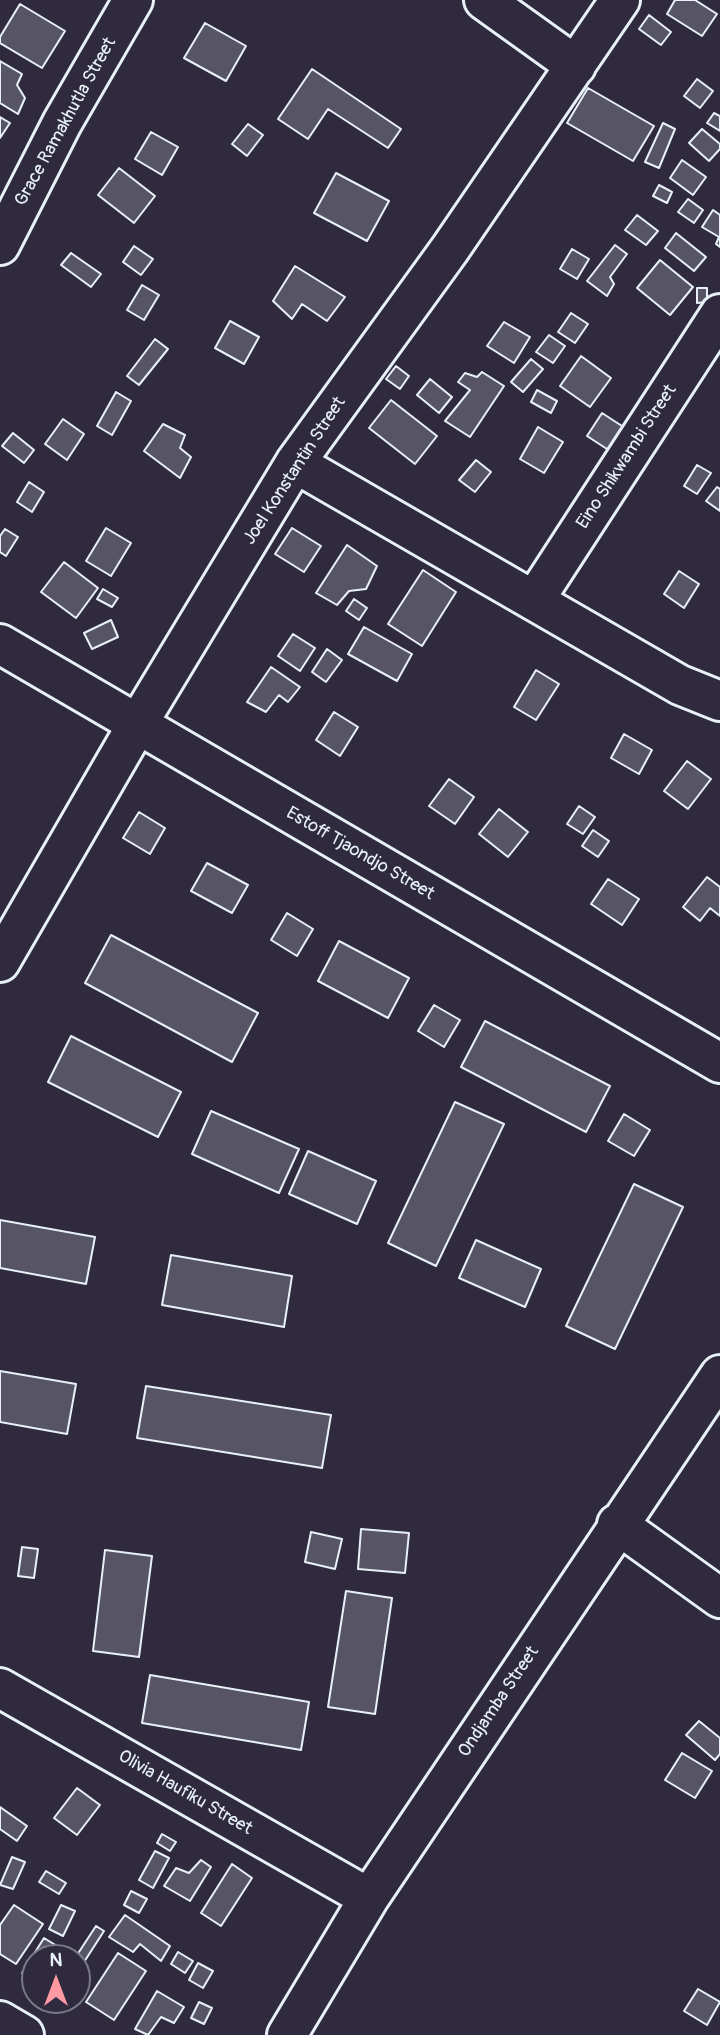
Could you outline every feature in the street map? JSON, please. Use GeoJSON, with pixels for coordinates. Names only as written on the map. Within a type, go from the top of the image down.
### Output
{"type":"FeatureCollection","features":[{"type":"Feature","properties":{"kind":"street","name":"Grace Ramakhutla Street"},"geometry":{"type":"LineString","coordinates":[[0,244],[62,123],[133,0]]}},
{"type":"Feature","properties":{"kind":"street"},"geometry":{"type":"LineString","coordinates":[[484,0],[576,66]]}},
{"type":"Feature","properties":{"kind":"street","name":"Joel Konstantin Street"},"geometry":{"type":"LineString","coordinates":[[0,962],[137,725],[295,463],[450,249],[620,0]]}},
{"type":"Feature","properties":{"kind":"street","name":"Eino Shikwambi Street"},"geometry":{"type":"LineString","coordinates":[[534,599],[720,314]]}},
{"type":"Feature","properties":{"kind":"street"},"geometry":{"type":"LineString","coordinates":[[295,463],[680,685],[720,701]]}},
{"type":"Feature","properties":{"kind":"street","name":"Estoff Tjaondjo Street"},"geometry":{"type":"LineString","coordinates":[[0,644],[720,1063]]}},
{"type":"Feature","properties":{"kind":"street","name":"Ondjamba Street"},"geometry":{"type":"LineString","coordinates":[[287,2035],[369,1898],[617,1524],[720,1375]]}},
{"type":"Feature","properties":{"kind":"street"},"geometry":{"type":"LineString","coordinates":[[617,1524],[720,1598]]}},
{"type":"Feature","properties":{"kind":"street","name":"Olivia Haufiku Street"},"geometry":{"type":"LineString","coordinates":[[0,1688],[369,1898]]}},
{"type":"Feature","properties":{"kind":"street"},"geometry":{"type":"LineString","coordinates":[[0,2021],[24,2035]]}},
{"type":"Feature","properties":{"kind":"building"},"geometry":{"type":"Polygon","coordinates":[[[675,0],[695,0],[717,14],[702,36],[667,14],[675,0]]]}},
{"type":"Feature","properties":{"kind":"building"},"geometry":{"type":"Polygon","coordinates":[[[20,4],[65,31],[42,68],[0,43],[0,37],[20,4]]]}},
{"type":"Feature","properties":{"kind":"building"},"geometry":{"type":"Polygon","coordinates":[[[649,15],[671,32],[661,45],[639,29],[649,15]]]}},
{"type":"Feature","properties":{"kind":"building"},"geometry":{"type":"Polygon","coordinates":[[[205,23],[246,46],[226,81],[184,58],[205,23]]]}},
{"type":"Feature","properties":{"kind":"building"},"geometry":{"type":"Polygon","coordinates":[[[0,61],[22,74],[17,85],[25,98],[18,114],[0,103],[0,61]]]}},
{"type":"Feature","properties":{"kind":"building"},"geometry":{"type":"Polygon","coordinates":[[[312,69],[401,129],[388,148],[328,109],[308,139],[278,119],[312,69]]]}},
{"type":"Feature","properties":{"kind":"building"},"geometry":{"type":"Polygon","coordinates":[[[697,79],[713,91],[700,108],[684,96],[697,79]]]}},
{"type":"Feature","properties":{"kind":"building"},"geometry":{"type":"Polygon","coordinates":[[[588,88],[654,126],[633,161],[567,123],[588,88]]]}},
{"type":"Feature","properties":{"kind":"building"},"geometry":{"type":"Polygon","coordinates":[[[714,113],[720,116],[720,131],[707,123],[714,113]]]}},
{"type":"Feature","properties":{"kind":"building"},"geometry":{"type":"Polygon","coordinates":[[[0,117],[10,123],[0,138],[0,117]]]}},
{"type":"Feature","properties":{"kind":"building"},"geometry":{"type":"Polygon","coordinates":[[[663,123],[675,129],[659,168],[645,162],[663,123]]]}},
{"type":"Feature","properties":{"kind":"building"},"geometry":{"type":"Polygon","coordinates":[[[248,124],[263,135],[247,156],[232,144],[248,124]]]}},
{"type":"Feature","properties":{"kind":"building"},"geometry":{"type":"Polygon","coordinates":[[[702,129],[720,144],[720,149],[709,161],[689,143],[702,129]]]}},
{"type":"Feature","properties":{"kind":"building"},"geometry":{"type":"Polygon","coordinates":[[[151,132],[178,147],[162,175],[135,159],[151,132]]]}},
{"type":"Feature","properties":{"kind":"building"},"geometry":{"type":"Polygon","coordinates":[[[682,160],[706,177],[693,195],[670,178],[682,160]]]}},
{"type":"Feature","properties":{"kind":"building"},"geometry":{"type":"Polygon","coordinates":[[[119,168],[155,196],[134,223],[98,195],[119,168]]]}},
{"type":"Feature","properties":{"kind":"building"},"geometry":{"type":"Polygon","coordinates":[[[336,173],[389,201],[367,241],[314,213],[336,173]]]}},
{"type":"Feature","properties":{"kind":"building"},"geometry":{"type":"Polygon","coordinates":[[[659,185],[672,192],[667,203],[653,196],[659,185]]]}},
{"type":"Feature","properties":{"kind":"building"},"geometry":{"type":"Polygon","coordinates":[[[688,199],[703,210],[694,223],[678,212],[688,199]]]}},
{"type":"Feature","properties":{"kind":"building"},"geometry":{"type":"Polygon","coordinates":[[[713,210],[720,215],[720,247],[716,244],[719,237],[702,227],[713,210]]]}},
{"type":"Feature","properties":{"kind":"building"},"geometry":{"type":"Polygon","coordinates":[[[637,215],[658,231],[646,245],[625,230],[637,215]]]}},
{"type":"Feature","properties":{"kind":"building"},"geometry":{"type":"Polygon","coordinates":[[[676,233],[706,257],[694,271],[665,248],[676,233]]]}},
{"type":"Feature","properties":{"kind":"building"},"geometry":{"type":"Polygon","coordinates":[[[615,245],[627,254],[610,277],[614,284],[607,296],[587,281],[615,245]]]}},
{"type":"Feature","properties":{"kind":"building"},"geometry":{"type":"Polygon","coordinates":[[[134,246],[153,259],[141,275],[123,262],[134,246]]]}},
{"type":"Feature","properties":{"kind":"building"},"geometry":{"type":"Polygon","coordinates":[[[572,249],[589,259],[577,279],[560,269],[572,249]]]}},
{"type":"Feature","properties":{"kind":"building"},"geometry":{"type":"Polygon","coordinates":[[[71,253],[101,274],[91,287],[61,265],[71,253]]]}},
{"type":"Feature","properties":{"kind":"building"},"geometry":{"type":"Polygon","coordinates":[[[660,260],[693,287],[670,315],[637,288],[660,260]]]}},
{"type":"Feature","properties":{"kind":"building"},"geometry":{"type":"Polygon","coordinates":[[[295,266],[345,297],[327,321],[302,304],[292,319],[273,301],[295,266]]]}},
{"type":"Feature","properties":{"kind":"building"},"geometry":{"type":"Polygon","coordinates":[[[142,285],[159,295],[144,320],[127,310],[142,285]]]}},
{"type":"Feature","properties":{"kind":"building"},"geometry":{"type":"Polygon","coordinates":[[[697,288],[707,288],[707,302],[697,303],[697,288]]]}},
{"type":"Feature","properties":{"kind":"building"},"geometry":{"type":"Polygon","coordinates":[[[571,313],[588,324],[575,343],[558,332],[571,313]]]}},
{"type":"Feature","properties":{"kind":"building"},"geometry":{"type":"Polygon","coordinates":[[[230,321],[259,337],[244,364],[215,348],[230,321]]]}},
{"type":"Feature","properties":{"kind":"building"},"geometry":{"type":"Polygon","coordinates":[[[504,322],[530,337],[514,363],[487,346],[504,322]]]}},
{"type":"Feature","properties":{"kind":"building"},"geometry":{"type":"Polygon","coordinates":[[[549,335],[565,346],[553,363],[536,352],[549,335]]]}},
{"type":"Feature","properties":{"kind":"building"},"geometry":{"type":"Polygon","coordinates":[[[155,339],[168,349],[139,385],[127,376],[155,339]]]}},
{"type":"Feature","properties":{"kind":"building"},"geometry":{"type":"Polygon","coordinates":[[[581,356],[611,378],[590,407],[560,386],[581,356]]]}},
{"type":"Feature","properties":{"kind":"building"},"geometry":{"type":"Polygon","coordinates":[[[531,359],[543,369],[523,392],[511,382],[531,359]]]}},
{"type":"Feature","properties":{"kind":"building"},"geometry":{"type":"Polygon","coordinates":[[[396,366],[409,376],[400,389],[386,379],[396,366]]]}},
{"type":"Feature","properties":{"kind":"building"},"geometry":{"type":"Polygon","coordinates":[[[482,372],[504,386],[470,437],[445,421],[470,390],[458,382],[465,373],[477,377],[482,372]]]}},
{"type":"Feature","properties":{"kind":"building"},"geometry":{"type":"Polygon","coordinates":[[[430,379],[452,397],[439,413],[417,395],[430,379]]]}},
{"type":"Feature","properties":{"kind":"building"},"geometry":{"type":"Polygon","coordinates":[[[537,390],[557,401],[551,413],[531,402],[537,390]]]}},
{"type":"Feature","properties":{"kind":"building"},"geometry":{"type":"Polygon","coordinates":[[[116,392],[131,401],[112,435],[97,426],[116,392]]]}},
{"type":"Feature","properties":{"kind":"building"},"geometry":{"type":"Polygon","coordinates":[[[391,400],[437,436],[415,464],[369,428],[391,400]]]}},
{"type":"Feature","properties":{"kind":"building"},"geometry":{"type":"Polygon","coordinates":[[[602,413],[625,428],[610,451],[587,436],[602,413]]]}},
{"type":"Feature","properties":{"kind":"building"},"geometry":{"type":"Polygon","coordinates":[[[63,419],[84,434],[67,460],[45,444],[63,419]]]}},
{"type":"Feature","properties":{"kind":"building"},"geometry":{"type":"Polygon","coordinates":[[[163,424],[185,435],[180,448],[191,457],[180,478],[144,451],[163,424]]]}},
{"type":"Feature","properties":{"kind":"building"},"geometry":{"type":"Polygon","coordinates":[[[538,427],[563,442],[544,473],[520,459],[538,427]]]}},
{"type":"Feature","properties":{"kind":"building"},"geometry":{"type":"Polygon","coordinates":[[[13,433],[34,450],[24,463],[2,446],[13,433]]]}},
{"type":"Feature","properties":{"kind":"building"},"geometry":{"type":"Polygon","coordinates":[[[476,460],[491,472],[475,492],[459,480],[476,460]]]}},
{"type":"Feature","properties":{"kind":"building"},"geometry":{"type":"Polygon","coordinates":[[[697,465],[711,473],[697,494],[684,486],[697,465]]]}},
{"type":"Feature","properties":{"kind":"building"},"geometry":{"type":"Polygon","coordinates":[[[29,482],[44,492],[32,512],[17,502],[29,482]]]}},
{"type":"Feature","properties":{"kind":"building"},"geometry":{"type":"Polygon","coordinates":[[[717,487],[720,489],[720,511],[706,501],[717,487]]]}},
{"type":"Feature","properties":{"kind":"building"},"geometry":{"type":"Polygon","coordinates":[[[106,528],[131,543],[111,576],[86,561],[106,528]]]}},
{"type":"Feature","properties":{"kind":"building"},"geometry":{"type":"Polygon","coordinates":[[[292,528],[321,546],[304,572],[275,554],[292,528]]]}},
{"type":"Feature","properties":{"kind":"building"},"geometry":{"type":"Polygon","coordinates":[[[5,529],[18,537],[6,556],[0,552],[0,536],[5,529]]]}},
{"type":"Feature","properties":{"kind":"building"},"geometry":{"type":"Polygon","coordinates":[[[347,545],[377,566],[366,589],[349,591],[337,605],[316,593],[347,545]]]}},
{"type":"Feature","properties":{"kind":"building"},"geometry":{"type":"Polygon","coordinates":[[[64,562],[98,588],[76,618],[41,592],[64,562]]]}},
{"type":"Feature","properties":{"kind":"building"},"geometry":{"type":"Polygon","coordinates":[[[423,570],[456,592],[422,646],[388,624],[423,570]]]}},
{"type":"Feature","properties":{"kind":"building"},"geometry":{"type":"Polygon","coordinates":[[[679,571],[699,584],[684,608],[664,594],[679,571]]]}},
{"type":"Feature","properties":{"kind":"building"},"geometry":{"type":"Polygon","coordinates":[[[103,589],[118,598],[112,607],[97,599],[103,589]]]}},
{"type":"Feature","properties":{"kind":"building"},"geometry":{"type":"Polygon","coordinates":[[[354,599],[367,608],[359,620],[346,611],[354,599]]]}},
{"type":"Feature","properties":{"kind":"building"},"geometry":{"type":"Polygon","coordinates":[[[111,620],[118,637],[92,649],[84,633],[111,620]]]}},
{"type":"Feature","properties":{"kind":"building"},"geometry":{"type":"Polygon","coordinates":[[[364,627],[412,654],[397,681],[348,654],[364,627]]]}},
{"type":"Feature","properties":{"kind":"building"},"geometry":{"type":"Polygon","coordinates":[[[293,634],[315,648],[300,671],[278,656],[293,634]]]}},
{"type":"Feature","properties":{"kind":"building"},"geometry":{"type":"Polygon","coordinates":[[[327,649],[342,660],[326,682],[312,672],[327,649]]]}},
{"type":"Feature","properties":{"kind":"building"},"geometry":{"type":"Polygon","coordinates":[[[271,667],[300,687],[288,702],[279,695],[266,712],[247,702],[271,667]]]}},
{"type":"Feature","properties":{"kind":"building"},"geometry":{"type":"Polygon","coordinates":[[[536,670],[559,684],[536,720],[514,707],[536,670]]]}},
{"type":"Feature","properties":{"kind":"building"},"geometry":{"type":"Polygon","coordinates":[[[334,712],[358,727],[340,756],[316,740],[334,712]]]}},
{"type":"Feature","properties":{"kind":"building"},"geometry":{"type":"Polygon","coordinates":[[[624,734],[652,750],[639,774],[611,758],[624,734]]]}},
{"type":"Feature","properties":{"kind":"building"},"geometry":{"type":"Polygon","coordinates":[[[687,761],[711,779],[688,809],[664,791],[687,761]]]}},
{"type":"Feature","properties":{"kind":"building"},"geometry":{"type":"Polygon","coordinates":[[[449,779],[474,797],[455,824],[429,806],[449,779]]]}},
{"type":"Feature","properties":{"kind":"building"},"geometry":{"type":"Polygon","coordinates":[[[579,806],[595,817],[583,834],[567,824],[579,806]]]}},
{"type":"Feature","properties":{"kind":"building"},"geometry":{"type":"Polygon","coordinates":[[[499,809],[528,832],[508,857],[479,834],[499,809]]]}},
{"type":"Feature","properties":{"kind":"building"},"geometry":{"type":"Polygon","coordinates":[[[139,812],[165,828],[150,854],[123,838],[139,812]]]}},
{"type":"Feature","properties":{"kind":"building"},"geometry":{"type":"Polygon","coordinates":[[[593,830],[609,841],[598,857],[582,846],[593,830]]]}},
{"type":"Feature","properties":{"kind":"building"},"geometry":{"type":"Polygon","coordinates":[[[207,863],[248,885],[232,913],[191,891],[207,863]]]}},
{"type":"Feature","properties":{"kind":"building"},"geometry":{"type":"Polygon","coordinates":[[[707,877],[720,887],[720,916],[710,908],[700,921],[683,907],[707,877]]]}},
{"type":"Feature","properties":{"kind":"building"},"geometry":{"type":"Polygon","coordinates":[[[608,879],[639,899],[622,925],[591,904],[608,879]]]}},
{"type":"Feature","properties":{"kind":"building"},"geometry":{"type":"Polygon","coordinates":[[[287,913],[313,929],[297,956],[271,940],[287,913]]]}},
{"type":"Feature","properties":{"kind":"building"},"geometry":{"type":"Polygon","coordinates":[[[111,935],[258,1013],[232,1062],[85,983],[111,935]]]}},
{"type":"Feature","properties":{"kind":"building"},"geometry":{"type":"Polygon","coordinates":[[[339,941],[409,978],[388,1018],[318,981],[339,941]]]}},
{"type":"Feature","properties":{"kind":"building"},"geometry":{"type":"Polygon","coordinates":[[[434,1005],[460,1020],[444,1047],[418,1031],[434,1005]]]}},
{"type":"Feature","properties":{"kind":"building"},"geometry":{"type":"Polygon","coordinates":[[[485,1021],[610,1086],[586,1132],[461,1067],[485,1021]]]}},
{"type":"Feature","properties":{"kind":"building"},"geometry":{"type":"Polygon","coordinates":[[[71,1036],[181,1092],[158,1137],[48,1082],[71,1036]]]}},
{"type":"Feature","properties":{"kind":"building"},"geometry":{"type":"Polygon","coordinates":[[[455,1102],[504,1124],[436,1266],[388,1243],[455,1102]]]}},
{"type":"Feature","properties":{"kind":"building"},"geometry":{"type":"Polygon","coordinates":[[[211,1111],[299,1149],[279,1193],[192,1154],[211,1111]]]}},
{"type":"Feature","properties":{"kind":"building"},"geometry":{"type":"Polygon","coordinates":[[[624,1114],[650,1130],[634,1156],[608,1141],[624,1114]]]}},
{"type":"Feature","properties":{"kind":"building"},"geometry":{"type":"Polygon","coordinates":[[[308,1151],[376,1181],[357,1224],[289,1194],[308,1151]]]}},
{"type":"Feature","properties":{"kind":"building"},"geometry":{"type":"Polygon","coordinates":[[[634,1184],[683,1207],[615,1349],[566,1326],[634,1184]]]}},
{"type":"Feature","properties":{"kind":"building"},"geometry":{"type":"Polygon","coordinates":[[[0,1220],[95,1237],[86,1284],[0,1268],[0,1220]]]}},
{"type":"Feature","properties":{"kind":"building"},"geometry":{"type":"Polygon","coordinates":[[[476,1240],[541,1269],[525,1307],[459,1278],[476,1240]]]}},
{"type":"Feature","properties":{"kind":"building"},"geometry":{"type":"Polygon","coordinates":[[[171,1255],[292,1276],[284,1327],[162,1305],[171,1255]]]}},
{"type":"Feature","properties":{"kind":"building"},"geometry":{"type":"Polygon","coordinates":[[[0,1371],[76,1384],[67,1434],[0,1422],[0,1371]]]}},
{"type":"Feature","properties":{"kind":"building"},"geometry":{"type":"Polygon","coordinates":[[[146,1386],[331,1415],[322,1468],[137,1438],[146,1386]]]}},
{"type":"Feature","properties":{"kind":"building"},"geometry":{"type":"Polygon","coordinates":[[[361,1529],[409,1533],[405,1573],[358,1569],[361,1529]]]}},
{"type":"Feature","properties":{"kind":"building"},"geometry":{"type":"Polygon","coordinates":[[[311,1532],[342,1539],[335,1569],[305,1562],[311,1532]]]}},
{"type":"Feature","properties":{"kind":"building"},"geometry":{"type":"Polygon","coordinates":[[[22,1547],[38,1549],[34,1578],[18,1576],[22,1547]]]}},
{"type":"Feature","properties":{"kind":"building"},"geometry":{"type":"Polygon","coordinates":[[[105,1550],[152,1556],[139,1657],[93,1651],[105,1550]]]}},
{"type":"Feature","properties":{"kind":"building"},"geometry":{"type":"Polygon","coordinates":[[[346,1591],[392,1598],[375,1714],[328,1707],[346,1591]]]}},
{"type":"Feature","properties":{"kind":"building"},"geometry":{"type":"Polygon","coordinates":[[[150,1675],[309,1702],[301,1750],[142,1723],[150,1675]]]}},
{"type":"Feature","properties":{"kind":"building"},"geometry":{"type":"Polygon","coordinates":[[[699,1721],[720,1738],[720,1754],[715,1760],[686,1735],[699,1721]]]}},
{"type":"Feature","properties":{"kind":"building"},"geometry":{"type":"Polygon","coordinates":[[[682,1753],[712,1771],[695,1798],[665,1780],[682,1753]]]}},
{"type":"Feature","properties":{"kind":"building"},"geometry":{"type":"Polygon","coordinates":[[[77,1788],[100,1805],[77,1835],[54,1818],[77,1788]]]}},
{"type":"Feature","properties":{"kind":"building"},"geometry":{"type":"Polygon","coordinates":[[[0,1807],[27,1826],[17,1841],[0,1829],[0,1807]]]}},
{"type":"Feature","properties":{"kind":"building"},"geometry":{"type":"Polygon","coordinates":[[[162,1834],[176,1842],[170,1851],[157,1843],[162,1834]]]}},
{"type":"Feature","properties":{"kind":"building"},"geometry":{"type":"Polygon","coordinates":[[[155,1851],[169,1858],[153,1888],[139,1880],[155,1851]]]}},
{"type":"Feature","properties":{"kind":"building"},"geometry":{"type":"Polygon","coordinates":[[[12,1857],[25,1862],[13,1889],[0,1885],[12,1857]]]}},
{"type":"Feature","properties":{"kind":"building"},"geometry":{"type":"Polygon","coordinates":[[[201,1860],[211,1867],[190,1901],[164,1886],[176,1868],[189,1873],[201,1860]]]}},
{"type":"Feature","properties":{"kind":"building"},"geometry":{"type":"Polygon","coordinates":[[[232,1864],[252,1878],[221,1926],[201,1913],[232,1864]]]}},
{"type":"Feature","properties":{"kind":"building"},"geometry":{"type":"Polygon","coordinates":[[[46,1871],[66,1883],[59,1894],[39,1882],[46,1871]]]}},
{"type":"Feature","properties":{"kind":"building"},"geometry":{"type":"Polygon","coordinates":[[[131,1891],[147,1899],[139,1913],[124,1905],[131,1891]]]}},
{"type":"Feature","properties":{"kind":"building"},"geometry":{"type":"Polygon","coordinates":[[[14,1905],[43,1924],[30,1944],[21,1944],[21,1957],[16,1964],[0,1954],[0,1925],[14,1905]]]}},
{"type":"Feature","properties":{"kind":"building"},"geometry":{"type":"Polygon","coordinates":[[[61,1905],[75,1911],[63,1936],[49,1929],[61,1905]]]}},
{"type":"Feature","properties":{"kind":"building"},"geometry":{"type":"Polygon","coordinates":[[[125,1915],[170,1946],[161,1961],[140,1944],[133,1952],[109,1937],[125,1915]]]}},
{"type":"Feature","properties":{"kind":"building"},"geometry":{"type":"Polygon","coordinates":[[[96,1926],[104,1931],[91,1951],[91,1944],[84,1944],[96,1926]]]}},
{"type":"Feature","properties":{"kind":"building"},"geometry":{"type":"Polygon","coordinates":[[[44,1938],[54,1944],[40,1944],[44,1938]]]}},
{"type":"Feature","properties":{"kind":"building"},"geometry":{"type":"Polygon","coordinates":[[[178,1952],[193,1961],[185,1973],[171,1964],[178,1952]]]}},
{"type":"Feature","properties":{"kind":"building"},"geometry":{"type":"Polygon","coordinates":[[[118,1953],[146,1971],[114,2020],[91,2005],[91,1994],[118,1953]]]}},
{"type":"Feature","properties":{"kind":"building"},"geometry":{"type":"Polygon","coordinates":[[[198,1963],[213,1971],[203,1988],[189,1980],[198,1963]]]}},
{"type":"Feature","properties":{"kind":"building"},"geometry":{"type":"Polygon","coordinates":[[[698,1989],[720,2002],[707,2025],[684,2011],[698,1989]]]}},
{"type":"Feature","properties":{"kind":"building"},"geometry":{"type":"Polygon","coordinates":[[[157,1991],[184,2007],[174,2023],[161,2017],[148,2035],[135,2029],[157,1991]]]}},
{"type":"Feature","properties":{"kind":"building"},"geometry":{"type":"Polygon","coordinates":[[[199,2002],[212,2008],[204,2024],[191,2018],[199,2002]]]}}]}
